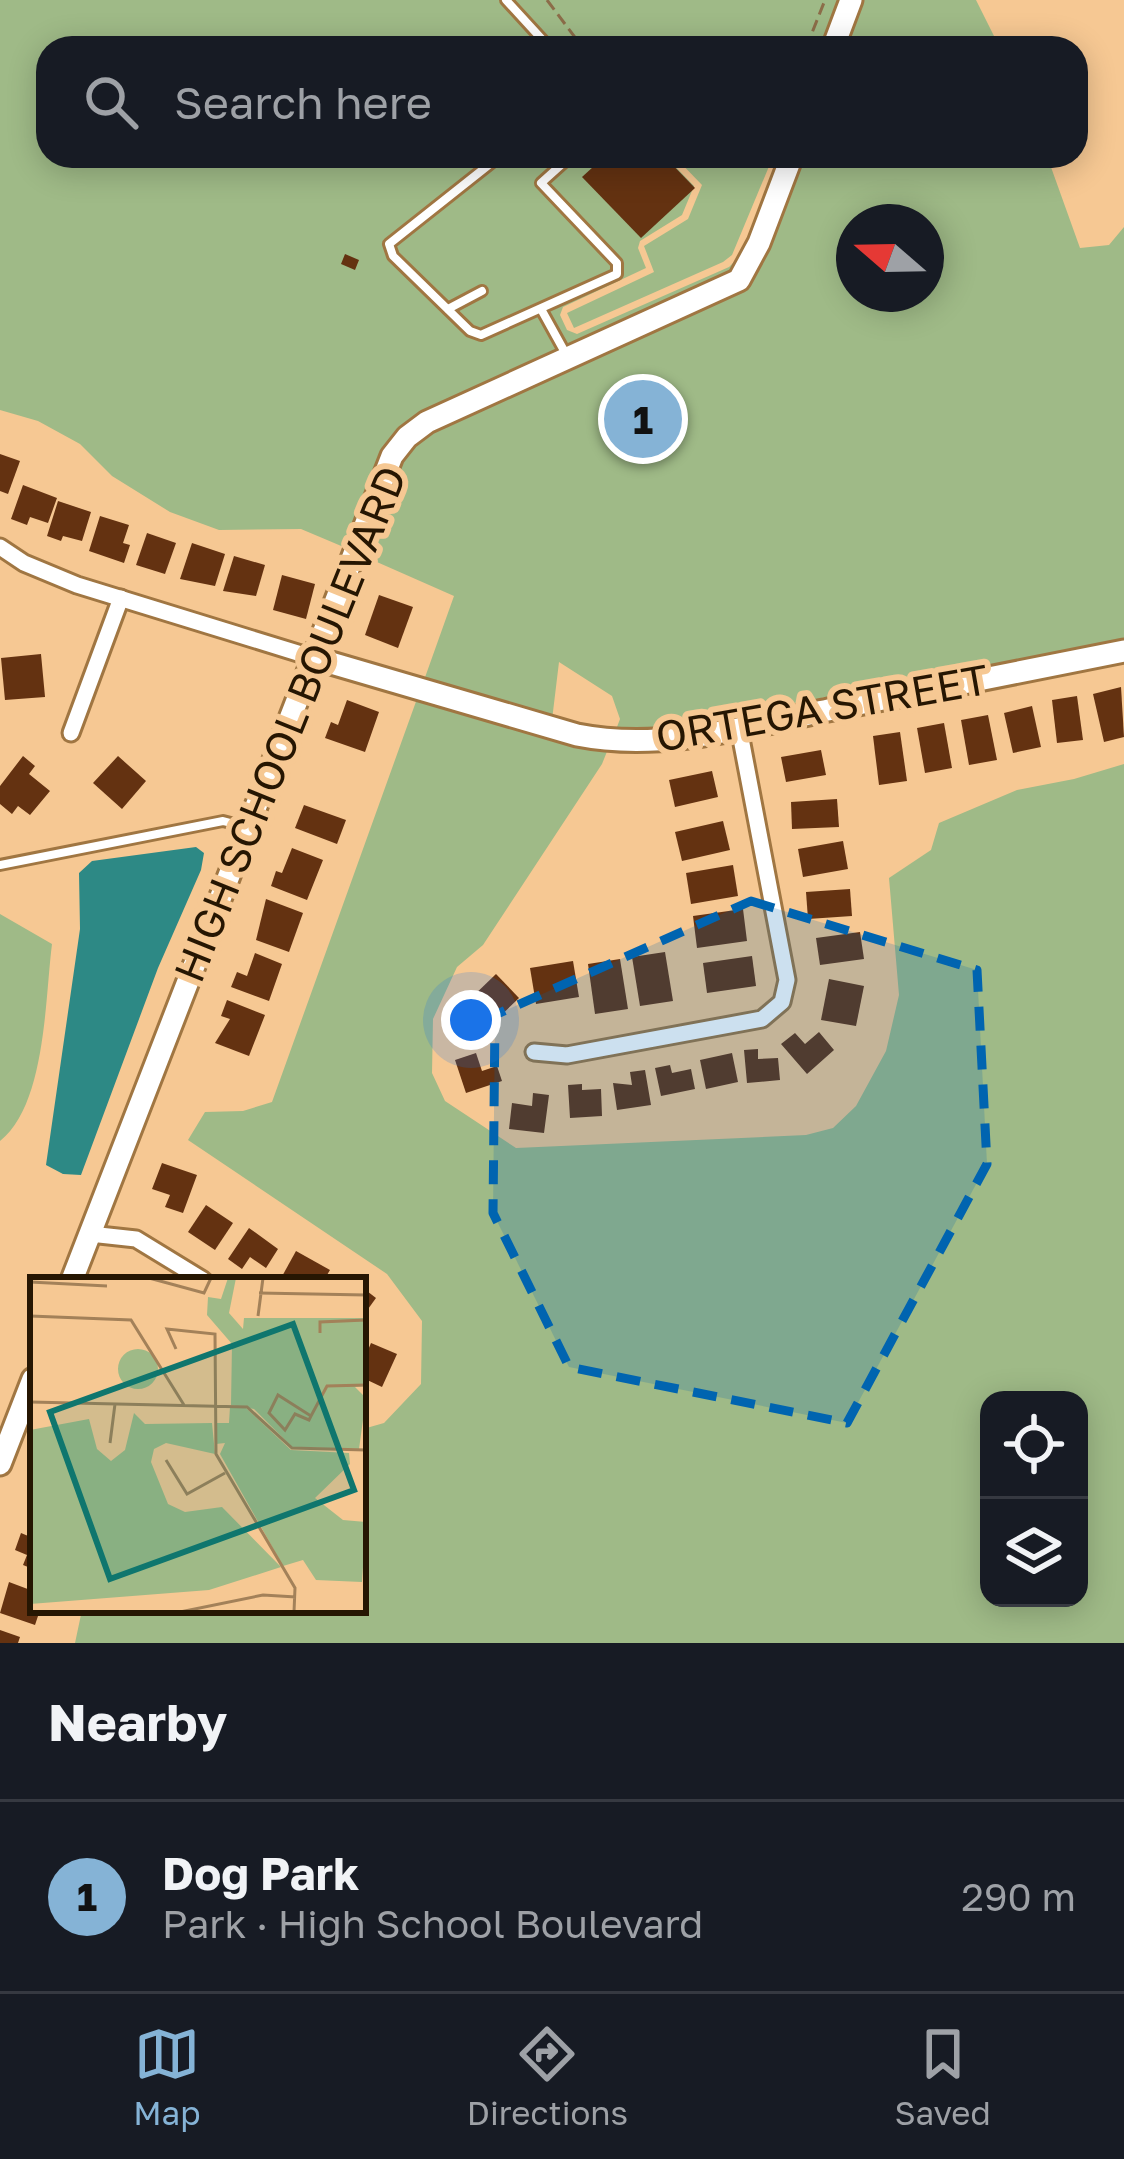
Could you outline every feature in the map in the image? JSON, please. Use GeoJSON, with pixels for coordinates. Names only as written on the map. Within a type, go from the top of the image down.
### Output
{"type":"FeatureCollection","features":[{"type":"Feature","properties":{"kind":"street"},"geometry":{"type":"LineString","coordinates":[[838,36],[851,0]]}},
{"type":"Feature","properties":{"kind":"street","name":"HIGH SCHOOL BOULEVARD"},"geometry":{"type":"LineString","coordinates":[[73,1277],[382,477],[407,437],[427,422],[739,280],[754,255],[787,168]]}},
{"type":"Feature","properties":{"kind":"street"},"geometry":{"type":"LineString","coordinates":[[0,547],[24,563],[121,598],[314,658]]}},
{"type":"Feature","properties":{"kind":"street"},"geometry":{"type":"LineString","coordinates":[[71,733],[121,598]]}},
{"type":"Feature","properties":{"kind":"street","name":"ORTEGA STREET"},"geometry":{"type":"LineString","coordinates":[[314,658],[577,736],[612,742],[662,741],[739,728],[1124,651]]}},
{"type":"Feature","properties":{"kind":"street"},"geometry":{"type":"LineString","coordinates":[[534,1052],[567,1055],[762,1019],[782,1002],[787,980],[739,728]]}},
{"type":"Feature","properties":{"kind":"street"},"geometry":{"type":"LineString","coordinates":[[90,1234],[136,1239],[198,1277]]}},
{"type":"Feature","properties":{"kind":"street"},"geometry":{"type":"LineString","coordinates":[[0,1464],[30,1387]]}},
{"type":"Feature","properties":{"kind":"lane"},"geometry":{"type":"LineString","coordinates":[[506,0],[539,36]]}},
{"type":"Feature","properties":{"kind":"lane"},"geometry":{"type":"LineString","coordinates":[[485,168],[388,244],[393,256],[470,331],[481,335],[614,276],[618,270],[617,263],[541,183],[558,168]]}},
{"type":"Feature","properties":{"kind":"lane"},"geometry":{"type":"LineString","coordinates":[[448,309],[482,291]]}},
{"type":"Feature","properties":{"kind":"lane"},"geometry":{"type":"LineString","coordinates":[[541,309],[568,357]]}},
{"type":"Feature","properties":{"kind":"lane"},"geometry":{"type":"LineString","coordinates":[[0,866],[223,821],[248,827]]}},
{"type":"Feature","properties":{"kind":"path"},"geometry":{"type":"LineString","coordinates":[[547,0],[574,36]]}},
{"type":"Feature","properties":{"kind":"path"},"geometry":{"type":"LineString","coordinates":[[811,36],[825,0]]}},
{"type":"Feature","properties":{"kind":"highlighted area"},"geometry":{"type":"Polygon","coordinates":[[[751,901],[977,970],[987,1164],[847,1423],[569,1367],[493,1213],[495,1015],[751,901]]]}},
{"type":"Feature","properties":{"kind":"green space"},"geometry":{"type":"Polygon","coordinates":[[[0,0],[842,0],[828,36],[36,36],[36,168],[677,168],[694,186],[682,215],[640,241],[646,268],[563,307],[560,315],[567,330],[577,334],[729,267],[739,257],[778,168],[733,274],[422,417],[346,548],[301,529],[219,530],[170,512],[112,476],[80,444],[38,421],[0,410],[0,0]]]}},
{"type":"Feature","properties":{"kind":"green space"},"geometry":{"type":"Polygon","coordinates":[[[860,0],[976,0],[994,36],[846,36],[860,0]]]}},
{"type":"Feature","properties":{"kind":"green space"},"geometry":{"type":"Polygon","coordinates":[[[686,168],[768,168],[732,255],[574,328],[567,313],[654,272],[644,246],[688,219],[702,185],[686,168]]]}},
{"type":"Feature","properties":{"kind":"green space"},"geometry":{"type":"Polygon","coordinates":[[[796,168],[1051,168],[1080,248],[1109,245],[1124,227],[1124,638],[640,734],[614,735],[620,719],[612,696],[559,662],[552,720],[423,683],[454,596],[361,555],[396,470],[432,429],[745,285],[767,246],[796,168]]]}},
{"type":"Feature","properties":{"kind":"green space"},"geometry":{"type":"Polygon","coordinates":[[[418,696],[608,749],[483,945],[457,967],[433,1019],[432,1073],[445,1101],[516,1148],[806,1135],[833,1128],[856,1106],[886,1051],[899,995],[889,878],[931,850],[939,823],[1017,790],[1124,764],[1124,1643],[75,1643],[81,1613],[366,1613],[366,1428],[384,1423],[421,1384],[422,1321],[387,1274],[188,1140],[205,1112],[243,1111],[272,1102],[418,696]]]}},
{"type":"Feature","properties":{"kind":"green space"},"geometry":{"type":"Polygon","coordinates":[[[0,914],[52,944],[35,1077],[27,1103],[0,1141],[0,914]]]}},
{"type":"Feature","properties":{"kind":"water"},"geometry":{"type":"Polygon","coordinates":[[[196,847],[204,853],[201,870],[158,968],[81,1175],[63,1174],[46,1165],[80,929],[79,873],[92,861],[196,847]]]}},
{"type":"Feature","properties":{"kind":"building"},"geometry":{"type":"Polygon","coordinates":[[[592,168],[676,168],[695,188],[641,238],[582,177],[592,168]]]}},
{"type":"Feature","properties":{"kind":"building"},"geometry":{"type":"Polygon","coordinates":[[[345,254],[359,260],[355,270],[341,264],[345,254]]]}},
{"type":"Feature","properties":{"kind":"building"},"geometry":{"type":"Polygon","coordinates":[[[0,454],[20,461],[8,494],[0,491],[0,454]]]}},
{"type":"Feature","properties":{"kind":"building"},"geometry":{"type":"Polygon","coordinates":[[[23,485],[57,498],[48,523],[30,517],[27,525],[11,519],[23,485]]]}},
{"type":"Feature","properties":{"kind":"building"},"geometry":{"type":"Polygon","coordinates":[[[58,501],[91,512],[82,541],[47,536],[58,501]]]}},
{"type":"Feature","properties":{"kind":"building"},"geometry":{"type":"Polygon","coordinates":[[[100,516],[129,525],[123,543],[130,545],[124,563],[89,551],[100,516]]]}},
{"type":"Feature","properties":{"kind":"building"},"geometry":{"type":"Polygon","coordinates":[[[147,533],[176,543],[165,574],[136,565],[147,533]]]}},
{"type":"Feature","properties":{"kind":"building"},"geometry":{"type":"Polygon","coordinates":[[[192,543],[225,554],[215,586],[180,579],[192,543]]]}},
{"type":"Feature","properties":{"kind":"building"},"geometry":{"type":"Polygon","coordinates":[[[234,556],[265,565],[256,596],[223,591],[234,556]]]}},
{"type":"Feature","properties":{"kind":"building"},"geometry":{"type":"Polygon","coordinates":[[[282,575],[315,584],[306,619],[273,610],[282,575]]]}},
{"type":"Feature","properties":{"kind":"building"},"geometry":{"type":"Polygon","coordinates":[[[379,595],[413,607],[398,648],[365,635],[379,595]]]}},
{"type":"Feature","properties":{"kind":"building"},"geometry":{"type":"Polygon","coordinates":[[[41,654],[45,697],[5,700],[1,658],[41,654]]]}},
{"type":"Feature","properties":{"kind":"building"},"geometry":{"type":"Polygon","coordinates":[[[1121,687],[1124,737],[1104,742],[1093,694],[1121,687]]]}},
{"type":"Feature","properties":{"kind":"building"},"geometry":{"type":"Polygon","coordinates":[[[1077,696],[1083,740],[1057,743],[1052,700],[1077,696]]]}},
{"type":"Feature","properties":{"kind":"building"},"geometry":{"type":"Polygon","coordinates":[[[347,700],[379,712],[365,752],[325,738],[331,722],[338,725],[347,700]]]}},
{"type":"Feature","properties":{"kind":"building"},"geometry":{"type":"Polygon","coordinates":[[[1032,706],[1041,747],[1013,753],[1004,713],[1032,706]]]}},
{"type":"Feature","properties":{"kind":"building"},"geometry":{"type":"Polygon","coordinates":[[[988,715],[997,760],[969,765],[961,720],[988,715]]]}},
{"type":"Feature","properties":{"kind":"building"},"geometry":{"type":"Polygon","coordinates":[[[944,723],[952,768],[925,773],[917,728],[944,723]]]}},
{"type":"Feature","properties":{"kind":"building"},"geometry":{"type":"Polygon","coordinates":[[[900,732],[907,781],[879,785],[873,736],[900,732]]]}},
{"type":"Feature","properties":{"kind":"building"},"geometry":{"type":"Polygon","coordinates":[[[821,750],[826,775],[786,782],[781,757],[821,750]]]}},
{"type":"Feature","properties":{"kind":"building"},"geometry":{"type":"Polygon","coordinates":[[[23,756],[35,766],[29,774],[50,791],[30,815],[18,806],[12,814],[0,804],[0,786],[23,756]]]}},
{"type":"Feature","properties":{"kind":"building"},"geometry":{"type":"Polygon","coordinates":[[[118,756],[146,781],[122,809],[93,783],[118,756]]]}},
{"type":"Feature","properties":{"kind":"building"},"geometry":{"type":"Polygon","coordinates":[[[712,771],[718,797],[675,807],[669,780],[712,771]]]}},
{"type":"Feature","properties":{"kind":"building"},"geometry":{"type":"Polygon","coordinates":[[[837,799],[839,827],[792,829],[791,802],[837,799]]]}},
{"type":"Feature","properties":{"kind":"building"},"geometry":{"type":"Polygon","coordinates":[[[304,805],[346,820],[337,844],[295,828],[304,805]]]}},
{"type":"Feature","properties":{"kind":"building"},"geometry":{"type":"Polygon","coordinates":[[[723,821],[730,850],[682,861],[675,832],[723,821]]]}},
{"type":"Feature","properties":{"kind":"building"},"geometry":{"type":"Polygon","coordinates":[[[843,841],[848,869],[803,877],[798,849],[843,841]]]}},
{"type":"Feature","properties":{"kind":"building"},"geometry":{"type":"Polygon","coordinates":[[[292,848],[323,860],[307,900],[271,886],[292,848]]]}},
{"type":"Feature","properties":{"kind":"building"},"geometry":{"type":"Polygon","coordinates":[[[733,865],[738,896],[691,904],[686,873],[733,865]]]}},
{"type":"Feature","properties":{"kind":"building"},"geometry":{"type":"Polygon","coordinates":[[[850,889],[852,916],[808,919],[806,892],[850,889]]]}},
{"type":"Feature","properties":{"kind":"building"},"geometry":{"type":"Polygon","coordinates":[[[266,899],[303,913],[289,952],[256,940],[266,899]]]}},
{"type":"Feature","properties":{"kind":"building"},"geometry":{"type":"Polygon","coordinates":[[[743,909],[747,941],[697,948],[693,916],[743,909]]]}},
{"type":"Feature","properties":{"kind":"building"},"geometry":{"type":"Polygon","coordinates":[[[860,932],[864,959],[820,965],[816,938],[860,932]]]}},
{"type":"Feature","properties":{"kind":"building"},"geometry":{"type":"Polygon","coordinates":[[[665,952],[673,1001],[640,1006],[632,957],[665,952]]]}},
{"type":"Feature","properties":{"kind":"building"},"geometry":{"type":"Polygon","coordinates":[[[255,953],[282,964],[269,1001],[231,987],[237,972],[247,976],[255,953]]]}},
{"type":"Feature","properties":{"kind":"building"},"geometry":{"type":"Polygon","coordinates":[[[752,956],[756,986],[707,993],[703,963],[752,956]]]}},
{"type":"Feature","properties":{"kind":"building"},"geometry":{"type":"Polygon","coordinates":[[[620,959],[628,1009],[595,1014],[588,964],[620,959]]]}},
{"type":"Feature","properties":{"kind":"building"},"geometry":{"type":"Polygon","coordinates":[[[573,961],[579,997],[536,1004],[530,968],[573,961]]]}},
{"type":"Feature","properties":{"kind":"building"},"geometry":{"type":"Polygon","coordinates":[[[496,974],[519,998],[490,1026],[467,1002],[496,974]]]}},
{"type":"Feature","properties":{"kind":"building"},"geometry":{"type":"Polygon","coordinates":[[[829,979],[864,986],[856,1026],[821,1020],[829,979]]]}},
{"type":"Feature","properties":{"kind":"building"},"geometry":{"type":"Polygon","coordinates":[[[227,1000],[265,1015],[249,1056],[215,1043],[230,1019],[221,1016],[227,1000]]]}},
{"type":"Feature","properties":{"kind":"building"},"geometry":{"type":"Polygon","coordinates":[[[819,1032],[834,1050],[807,1074],[781,1044],[795,1033],[805,1044],[819,1032]]]}},
{"type":"Feature","properties":{"kind":"building"},"geometry":{"type":"Polygon","coordinates":[[[758,1049],[758,1059],[778,1058],[780,1080],[747,1083],[744,1050],[758,1049]]]}},
{"type":"Feature","properties":{"kind":"building"},"geometry":{"type":"Polygon","coordinates":[[[476,1053],[482,1071],[497,1066],[502,1081],[466,1093],[455,1060],[476,1053]]]}},
{"type":"Feature","properties":{"kind":"building"},"geometry":{"type":"Polygon","coordinates":[[[732,1053],[738,1082],[706,1089],[700,1060],[732,1053]]]}},
{"type":"Feature","properties":{"kind":"building"},"geometry":{"type":"Polygon","coordinates":[[[670,1065],[672,1073],[691,1069],[695,1089],[661,1096],[655,1068],[670,1065]]]}},
{"type":"Feature","properties":{"kind":"building"},"geometry":{"type":"Polygon","coordinates":[[[645,1070],[651,1105],[617,1110],[613,1083],[632,1085],[630,1072],[645,1070]]]}},
{"type":"Feature","properties":{"kind":"building"},"geometry":{"type":"Polygon","coordinates":[[[582,1084],[582,1090],[601,1089],[602,1116],[570,1118],[568,1085],[582,1084]]]}},
{"type":"Feature","properties":{"kind":"building"},"geometry":{"type":"Polygon","coordinates":[[[533,1093],[549,1095],[544,1133],[509,1129],[512,1103],[532,1106],[533,1093]]]}},
{"type":"Feature","properties":{"kind":"building"},"geometry":{"type":"Polygon","coordinates":[[[162,1163],[197,1175],[183,1213],[165,1207],[170,1195],[152,1189],[162,1163]]]}},
{"type":"Feature","properties":{"kind":"building"},"geometry":{"type":"Polygon","coordinates":[[[206,1205],[233,1223],[215,1250],[188,1232],[206,1205]]]}},
{"type":"Feature","properties":{"kind":"building"},"geometry":{"type":"Polygon","coordinates":[[[249,1228],[278,1249],[266,1268],[250,1257],[242,1269],[228,1259],[249,1228]]]}},
{"type":"Feature","properties":{"kind":"building"},"geometry":{"type":"Polygon","coordinates":[[[296,1251],[330,1270],[326,1277],[282,1277],[296,1251]]]}},
{"type":"Feature","properties":{"kind":"building"},"geometry":{"type":"Polygon","coordinates":[[[366,1290],[376,1298],[366,1312],[366,1290]]]}},
{"type":"Feature","properties":{"kind":"building"},"geometry":{"type":"Polygon","coordinates":[[[371,1343],[397,1354],[382,1387],[366,1379],[371,1343]]]}},
{"type":"Feature","properties":{"kind":"building"},"geometry":{"type":"Polygon","coordinates":[[[21,1533],[30,1537],[30,1568],[23,1565],[27,1555],[15,1550],[21,1533]]]}},
{"type":"Feature","properties":{"kind":"building"},"geometry":{"type":"Polygon","coordinates":[[[9,1582],[30,1590],[30,1613],[39,1613],[35,1625],[0,1613],[9,1582]]]}},
{"type":"Feature","properties":{"kind":"building"},"geometry":{"type":"Polygon","coordinates":[[[0,1630],[20,1637],[18,1643],[0,1643],[0,1630]]]}},
{"type":"Feature","properties":{"kind":"place","name":"Dog Park"},"geometry":{"type":"Point","coordinates":[643,419]}}]}
